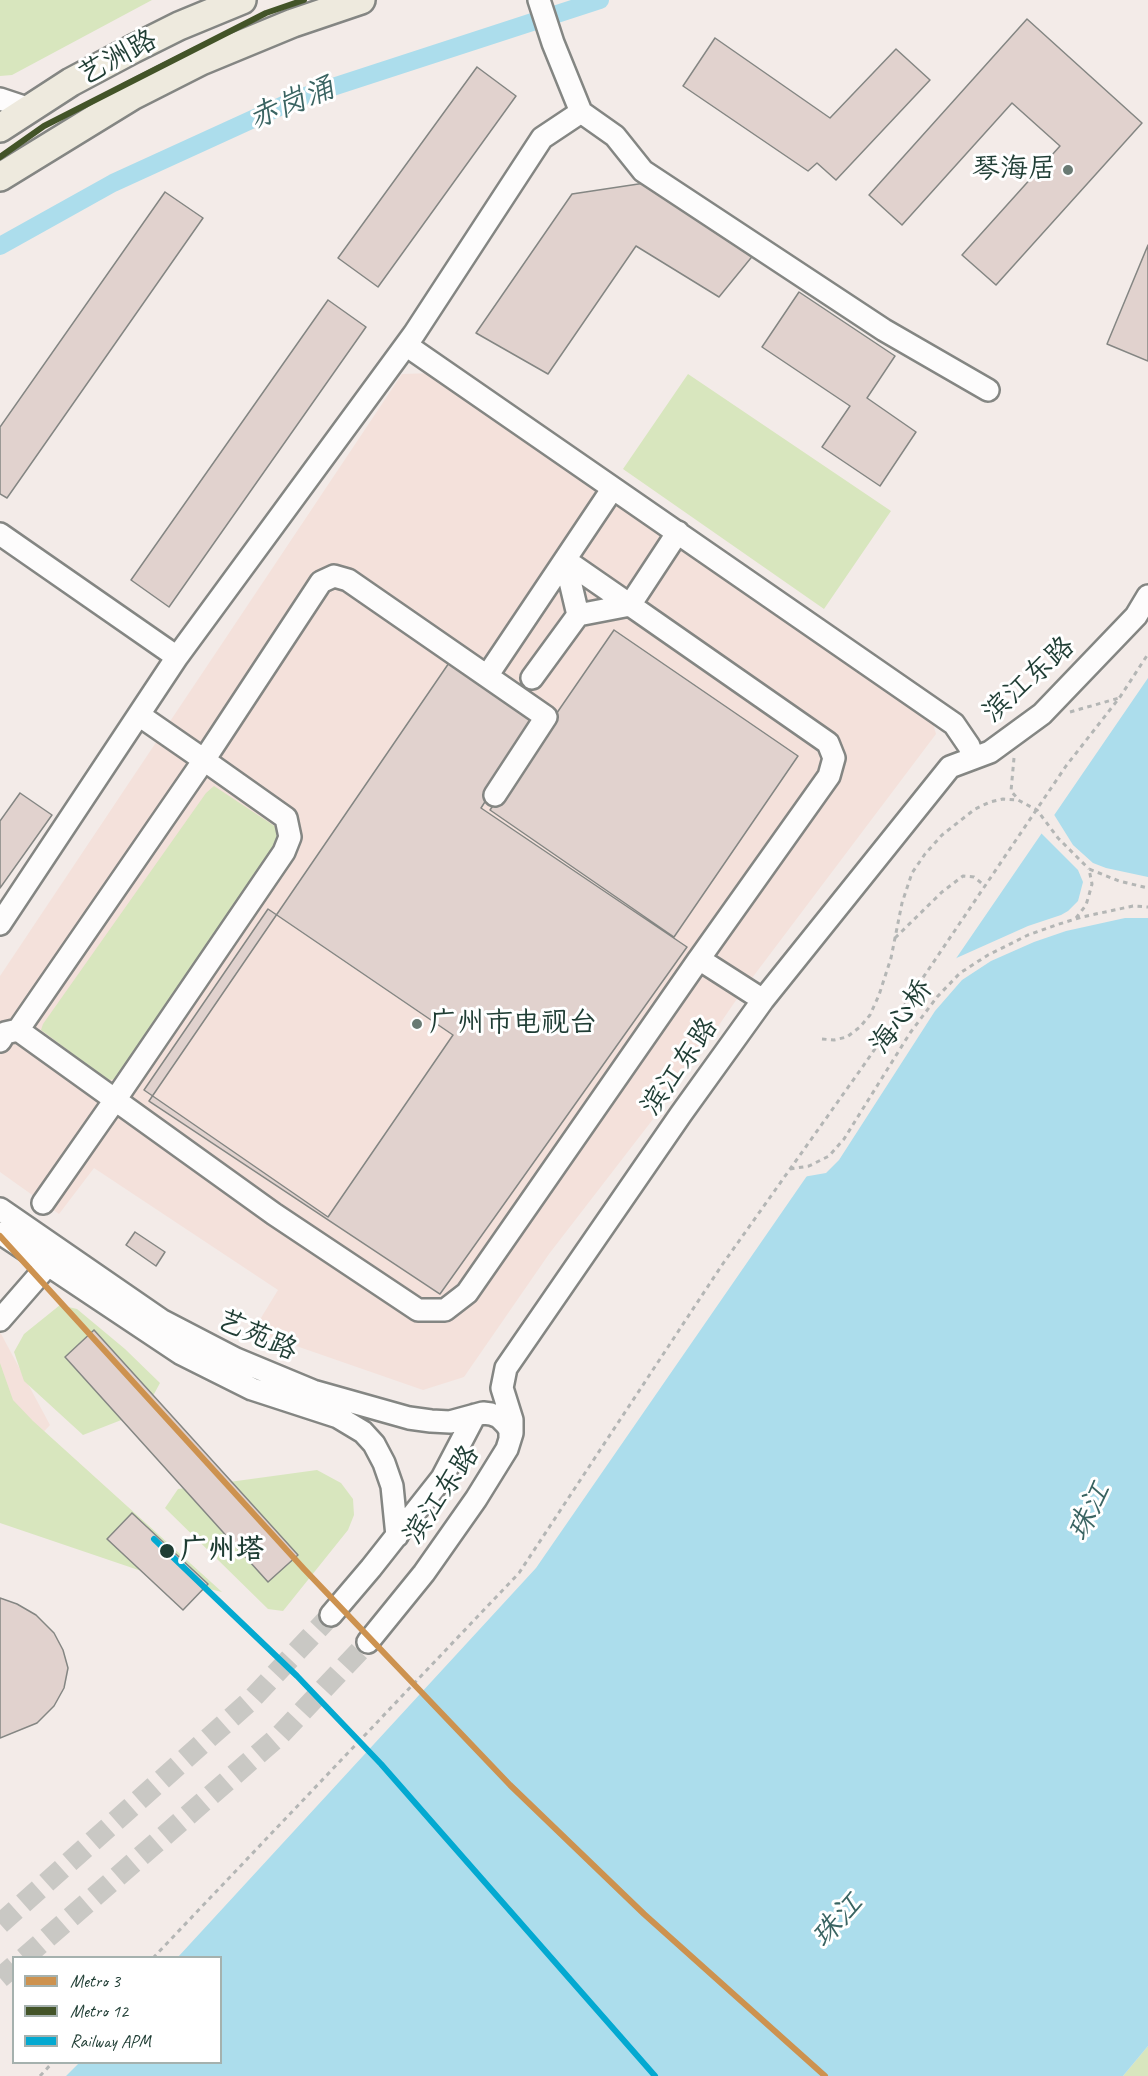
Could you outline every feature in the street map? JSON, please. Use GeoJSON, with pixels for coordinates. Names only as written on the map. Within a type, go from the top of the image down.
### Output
{"type":"FeatureCollection","features":[{"type":"Feature","properties":{"kind":"main road","name":"艺洲路"},"geometry":{"type":"LineString","coordinates":[[0,128],[71,82],[133,49],[179,26],[242,0]]}},
{"type":"Feature","properties":{"kind":"main road","name":"艺洲路"},"geometry":{"type":"LineString","coordinates":[[0,177],[132,96],[201,61],[293,23],[360,0]]}},
{"type":"Feature","properties":{"kind":"street"},"geometry":{"type":"LineString","coordinates":[[539,0],[581,112],[615,136],[643,171],[884,330],[988,390]]}},
{"type":"Feature","properties":{"kind":"street"},"geometry":{"type":"LineString","coordinates":[[0,99],[30,109]]}},
{"type":"Feature","properties":{"kind":"street"},"geometry":{"type":"LineString","coordinates":[[0,924],[177,657],[406,345],[542,138],[581,112]]}},
{"type":"Feature","properties":{"kind":"street"},"geometry":{"type":"LineString","coordinates":[[406,345],[954,724],[969,746],[973,758]]}},
{"type":"Feature","properties":{"kind":"street"},"geometry":{"type":"LineString","coordinates":[[487,676],[613,488]]}},
{"type":"Feature","properties":{"kind":"street"},"geometry":{"type":"LineString","coordinates":[[532,678],[578,615],[630,604],[678,532]]}},
{"type":"Feature","properties":{"kind":"street"},"geometry":{"type":"LineString","coordinates":[[0,534],[177,657]]}},
{"type":"Feature","properties":{"kind":"street"},"geometry":{"type":"LineString","coordinates":[[495,795],[546,717],[348,580],[334,576],[321,582],[204,759],[9,1035],[116,1100],[274,1214],[418,1310],[446,1310],[467,1293],[699,958],[829,777],[834,758],[828,743],[565,560]]}},
{"type":"Feature","properties":{"kind":"street"},"geometry":{"type":"LineString","coordinates":[[565,560],[578,615]]}},
{"type":"Feature","properties":{"kind":"street","name":"滨江东路"},"geometry":{"type":"LineString","coordinates":[[368,1642],[411,1591],[457,1527],[507,1449],[512,1420],[502,1388],[503,1373],[506,1368],[681,1114],[763,1000],[950,767],[990,752],[1042,714],[1136,615],[1148,596]]}},
{"type":"Feature","properties":{"kind":"street"},"geometry":{"type":"LineString","coordinates":[[43,1203],[116,1100],[284,852],[290,837],[286,818],[139,715]]}},
{"type":"Feature","properties":{"kind":"street"},"geometry":{"type":"LineString","coordinates":[[699,958],[763,1000]]}},
{"type":"Feature","properties":{"kind":"street","name":"艺苑路"},"geometry":{"type":"LineString","coordinates":[[0,1209],[160,1320],[274,1376],[342,1400],[409,1418],[450,1422],[483,1413],[499,1417],[510,1430],[510,1438]]}},
{"type":"Feature","properties":{"kind":"street"},"geometry":{"type":"LineString","coordinates":[[0,1320],[48,1265],[37,1236],[2,1238]]}},
{"type":"Feature","properties":{"kind":"street","name":"艺苑路"},"geometry":{"type":"LineString","coordinates":[[2,1238],[48,1265],[147,1332],[217,1373],[252,1389],[338,1418],[363,1432],[375,1444],[392,1486],[397,1536]]}},
{"type":"Feature","properties":{"kind":"street","name":"滨江东路"},"geometry":{"type":"LineString","coordinates":[[330,1615],[397,1536],[442,1478],[475,1415]]}},
{"type":"Feature","properties":{"kind":"path"},"geometry":{"type":"LineString","coordinates":[[155,1956],[519,1573],[722,1265],[866,1062],[1066,766],[1120,697],[1148,654]]}},
{"type":"Feature","properties":{"kind":"path"},"geometry":{"type":"LineString","coordinates":[[1069,713],[1120,697]]}},
{"type":"Feature","properties":{"kind":"path"},"geometry":{"type":"LineString","coordinates":[[1018,800],[1011,791],[1013,758],[1021,752]]}},
{"type":"Feature","properties":{"kind":"path"},"geometry":{"type":"LineString","coordinates":[[822,1039],[834,1040],[847,1037],[870,1015],[879,995],[902,903],[912,873],[925,854],[958,821],[990,802],[1003,799],[1018,800],[1037,810],[1058,838],[1089,869],[1119,881],[1148,888]]}},
{"type":"Feature","properties":{"kind":"path"},"geometry":{"type":"LineString","coordinates":[[1075,919],[1086,905],[1089,895],[1092,884],[1089,869]]}},
{"type":"Feature","properties":{"kind":"path"},"geometry":{"type":"LineString","coordinates":[[895,938],[942,892],[963,876],[974,877],[985,886]]}},
{"type":"Feature","properties":{"kind":"path","name":"海心桥"},"geometry":{"type":"LineString","coordinates":[[790,1170],[809,1166],[829,1156],[837,1148],[910,1033],[937,997],[960,973],[988,955],[1028,935],[1075,919],[1133,906],[1148,907]]}},
{"type":"Feature","properties":{"kind":"path"},"geometry":{"type":"LineString","coordinates":[[40,2076],[51,2064]]}},
{"type":"Feature","properties":{"kind":"shaded area"},"geometry":{"type":"Polygon","coordinates":[[[433,373],[932,720],[936,734],[743,990],[667,1101],[549,1254],[464,1377],[423,1390],[253,1331],[278,1290],[94,1168],[59,1214],[0,1172],[0,976],[402,374],[433,373]]]}},
{"type":"Feature","properties":{"kind":"shaded area"},"geometry":{"type":"Polygon","coordinates":[[[0,1332],[50,1425],[16,1462],[0,1448],[0,1332]]]}},
{"type":"Feature","properties":{"kind":"green space"},"geometry":{"type":"Polygon","coordinates":[[[0,0],[152,0],[12,75],[0,76],[0,0]]]}},
{"type":"Feature","properties":{"kind":"green space"},"geometry":{"type":"Polygon","coordinates":[[[688,374],[891,511],[824,609],[623,469],[688,374]]]}},
{"type":"Feature","properties":{"kind":"green space"},"geometry":{"type":"Polygon","coordinates":[[[214,786],[276,827],[282,835],[282,842],[118,1079],[108,1080],[41,1030],[43,1024],[206,793],[214,786]]]}},
{"type":"Feature","properties":{"kind":"green space"},"geometry":{"type":"Polygon","coordinates":[[[60,1305],[77,1309],[125,1349],[160,1383],[148,1405],[129,1417],[83,1435],[24,1381],[14,1352],[24,1334],[60,1305]]]}},
{"type":"Feature","properties":{"kind":"green space"},"geometry":{"type":"Polygon","coordinates":[[[0,1363],[13,1400],[33,1421],[222,1592],[159,1577],[0,1523],[0,1363]]]}},
{"type":"Feature","properties":{"kind":"green space"},"geometry":{"type":"Polygon","coordinates":[[[317,1470],[341,1483],[353,1499],[354,1515],[348,1530],[283,1611],[268,1609],[165,1508],[178,1489],[317,1470]]]}},
{"type":"Feature","properties":{"kind":"green space"},"geometry":{"type":"Polygon","coordinates":[[[1148,2046],[1148,2076],[1123,2076],[1148,2046]]]}},
{"type":"Feature","properties":{"kind":"water","name":"珠江"},"geometry":{"type":"Polygon","coordinates":[[[1148,678],[1148,2046],[1123,2076],[66,2076],[78,2064],[222,2064],[222,1956],[179,1956],[536,1568],[1148,678]]]}},
{"type":"Feature","properties":{"kind":"pier"},"geometry":{"type":"Polygon","coordinates":[[[1053,813],[1073,845],[1093,863],[1148,877],[1148,918],[1125,918],[1066,931],[991,961],[962,980],[935,1011],[839,1160],[826,1173],[803,1177],[952,960],[1028,926],[1061,915],[1078,901],[1083,882],[1078,870],[1040,832],[1053,813]]]}},
{"type":"Feature","properties":{"kind":"building","name":"琴海居"},"geometry":{"type":"Polygon","coordinates":[[[1027,19],[1142,123],[996,285],[962,255],[1060,146],[1012,103],[902,225],[869,195],[1027,19]]]}},
{"type":"Feature","properties":{"kind":"building"},"geometry":{"type":"Polygon","coordinates":[[[715,38],[830,118],[896,49],[930,80],[836,180],[817,163],[808,171],[683,86],[715,38]]]}},
{"type":"Feature","properties":{"kind":"building"},"geometry":{"type":"Polygon","coordinates":[[[477,67],[516,96],[378,287],[338,258],[477,67]]]}},
{"type":"Feature","properties":{"kind":"building"},"geometry":{"type":"Polygon","coordinates":[[[645,183],[755,253],[719,297],[636,246],[548,374],[476,333],[572,194],[645,183]]]}},
{"type":"Feature","properties":{"kind":"building"},"geometry":{"type":"Polygon","coordinates":[[[165,192],[203,218],[7,498],[0,494],[0,427],[165,192]]]}},
{"type":"Feature","properties":{"kind":"building"},"geometry":{"type":"Polygon","coordinates":[[[1148,245],[1148,361],[1107,344],[1148,245]]]}},
{"type":"Feature","properties":{"kind":"building"},"geometry":{"type":"Polygon","coordinates":[[[799,292],[895,356],[867,398],[916,432],[880,486],[822,447],[850,406],[762,347],[799,292]]]}},
{"type":"Feature","properties":{"kind":"building"},"geometry":{"type":"Polygon","coordinates":[[[328,300],[366,327],[169,607],[131,580],[328,300]]]}},
{"type":"Feature","properties":{"kind":"building"},"geometry":{"type":"Polygon","coordinates":[[[614,630],[798,756],[674,937],[490,810],[614,630]]]}},
{"type":"Feature","properties":{"kind":"building","name":"广州市电视台"},"geometry":{"type":"Polygon","coordinates":[[[451,660],[539,718],[481,808],[687,947],[440,1294],[149,1101],[451,660]]]}},
{"type":"Feature","properties":{"kind":"building"},"geometry":{"type":"Polygon","coordinates":[[[20,793],[52,815],[0,888],[0,821],[20,793]]]}},
{"type":"Feature","properties":{"kind":"building"},"geometry":{"type":"Polygon","coordinates":[[[268,909],[453,1035],[328,1217],[144,1090],[268,909]]]}},
{"type":"Feature","properties":{"kind":"building"},"geometry":{"type":"Polygon","coordinates":[[[135,1232],[165,1252],[156,1266],[126,1245],[135,1232]]]}},
{"type":"Feature","properties":{"kind":"building","name":"广州塔"},"geometry":{"type":"Polygon","coordinates":[[[94,1330],[298,1555],[268,1582],[65,1357],[94,1330]]]}},
{"type":"Feature","properties":{"kind":"building","name":"广州塔"},"geometry":{"type":"Polygon","coordinates":[[[132,1513],[208,1584],[183,1610],[107,1539],[132,1513]]]}},
{"type":"Feature","properties":{"kind":"building"},"geometry":{"type":"Polygon","coordinates":[[[0,1598],[17,1604],[36,1615],[54,1633],[63,1650],[68,1668],[64,1688],[54,1706],[37,1723],[0,1738],[0,1598]]]}},
{"type":"Feature","properties":{"kind":"waterway","name":"赤岗涌"},"geometry":{"type":"LineString","coordinates":[[0,246],[113,183],[299,98],[600,0]]}},
{"type":"Feature","properties":{"kind":"tunnel"},"geometry":{"type":"LineString","coordinates":[[0,1924],[250,1701],[331,1615]]}},
{"type":"Feature","properties":{"kind":"tunnel"},"geometry":{"type":"LineString","coordinates":[[26,1956],[280,1735],[368,1642]]}},
{"type":"Feature","properties":{"kind":"tunnel"},"geometry":{"type":"LineString","coordinates":[[0,1978],[12,1968]]}},
{"type":"Feature","properties":{"kind":"metro line","name":"12"},"geometry":{"type":"LineString","coordinates":[[0,157],[44,126],[266,13],[304,0]]}},
{"type":"Feature","properties":{"kind":"metro line","name":"3"},"geometry":{"type":"LineString","coordinates":[[0,1236],[304,1569],[510,1785],[644,1914],[825,2076]]}},
{"type":"Feature","properties":{"kind":"rail line","name":"APM"},"geometry":{"type":"LineString","coordinates":[[154,1539],[297,1676],[381,1764],[655,2076]]}},
{"type":"Feature","properties":{"kind":"place","name":"琴海居"},"geometry":{"type":"Point","coordinates":[1068,170]}},
{"type":"Feature","properties":{"kind":"place","name":"广州市电视台"},"geometry":{"type":"Point","coordinates":[417,1024]}},
{"type":"Feature","properties":{"kind":"place","name":"广州塔"},"geometry":{"type":"Point","coordinates":[167,1551]}}]}
